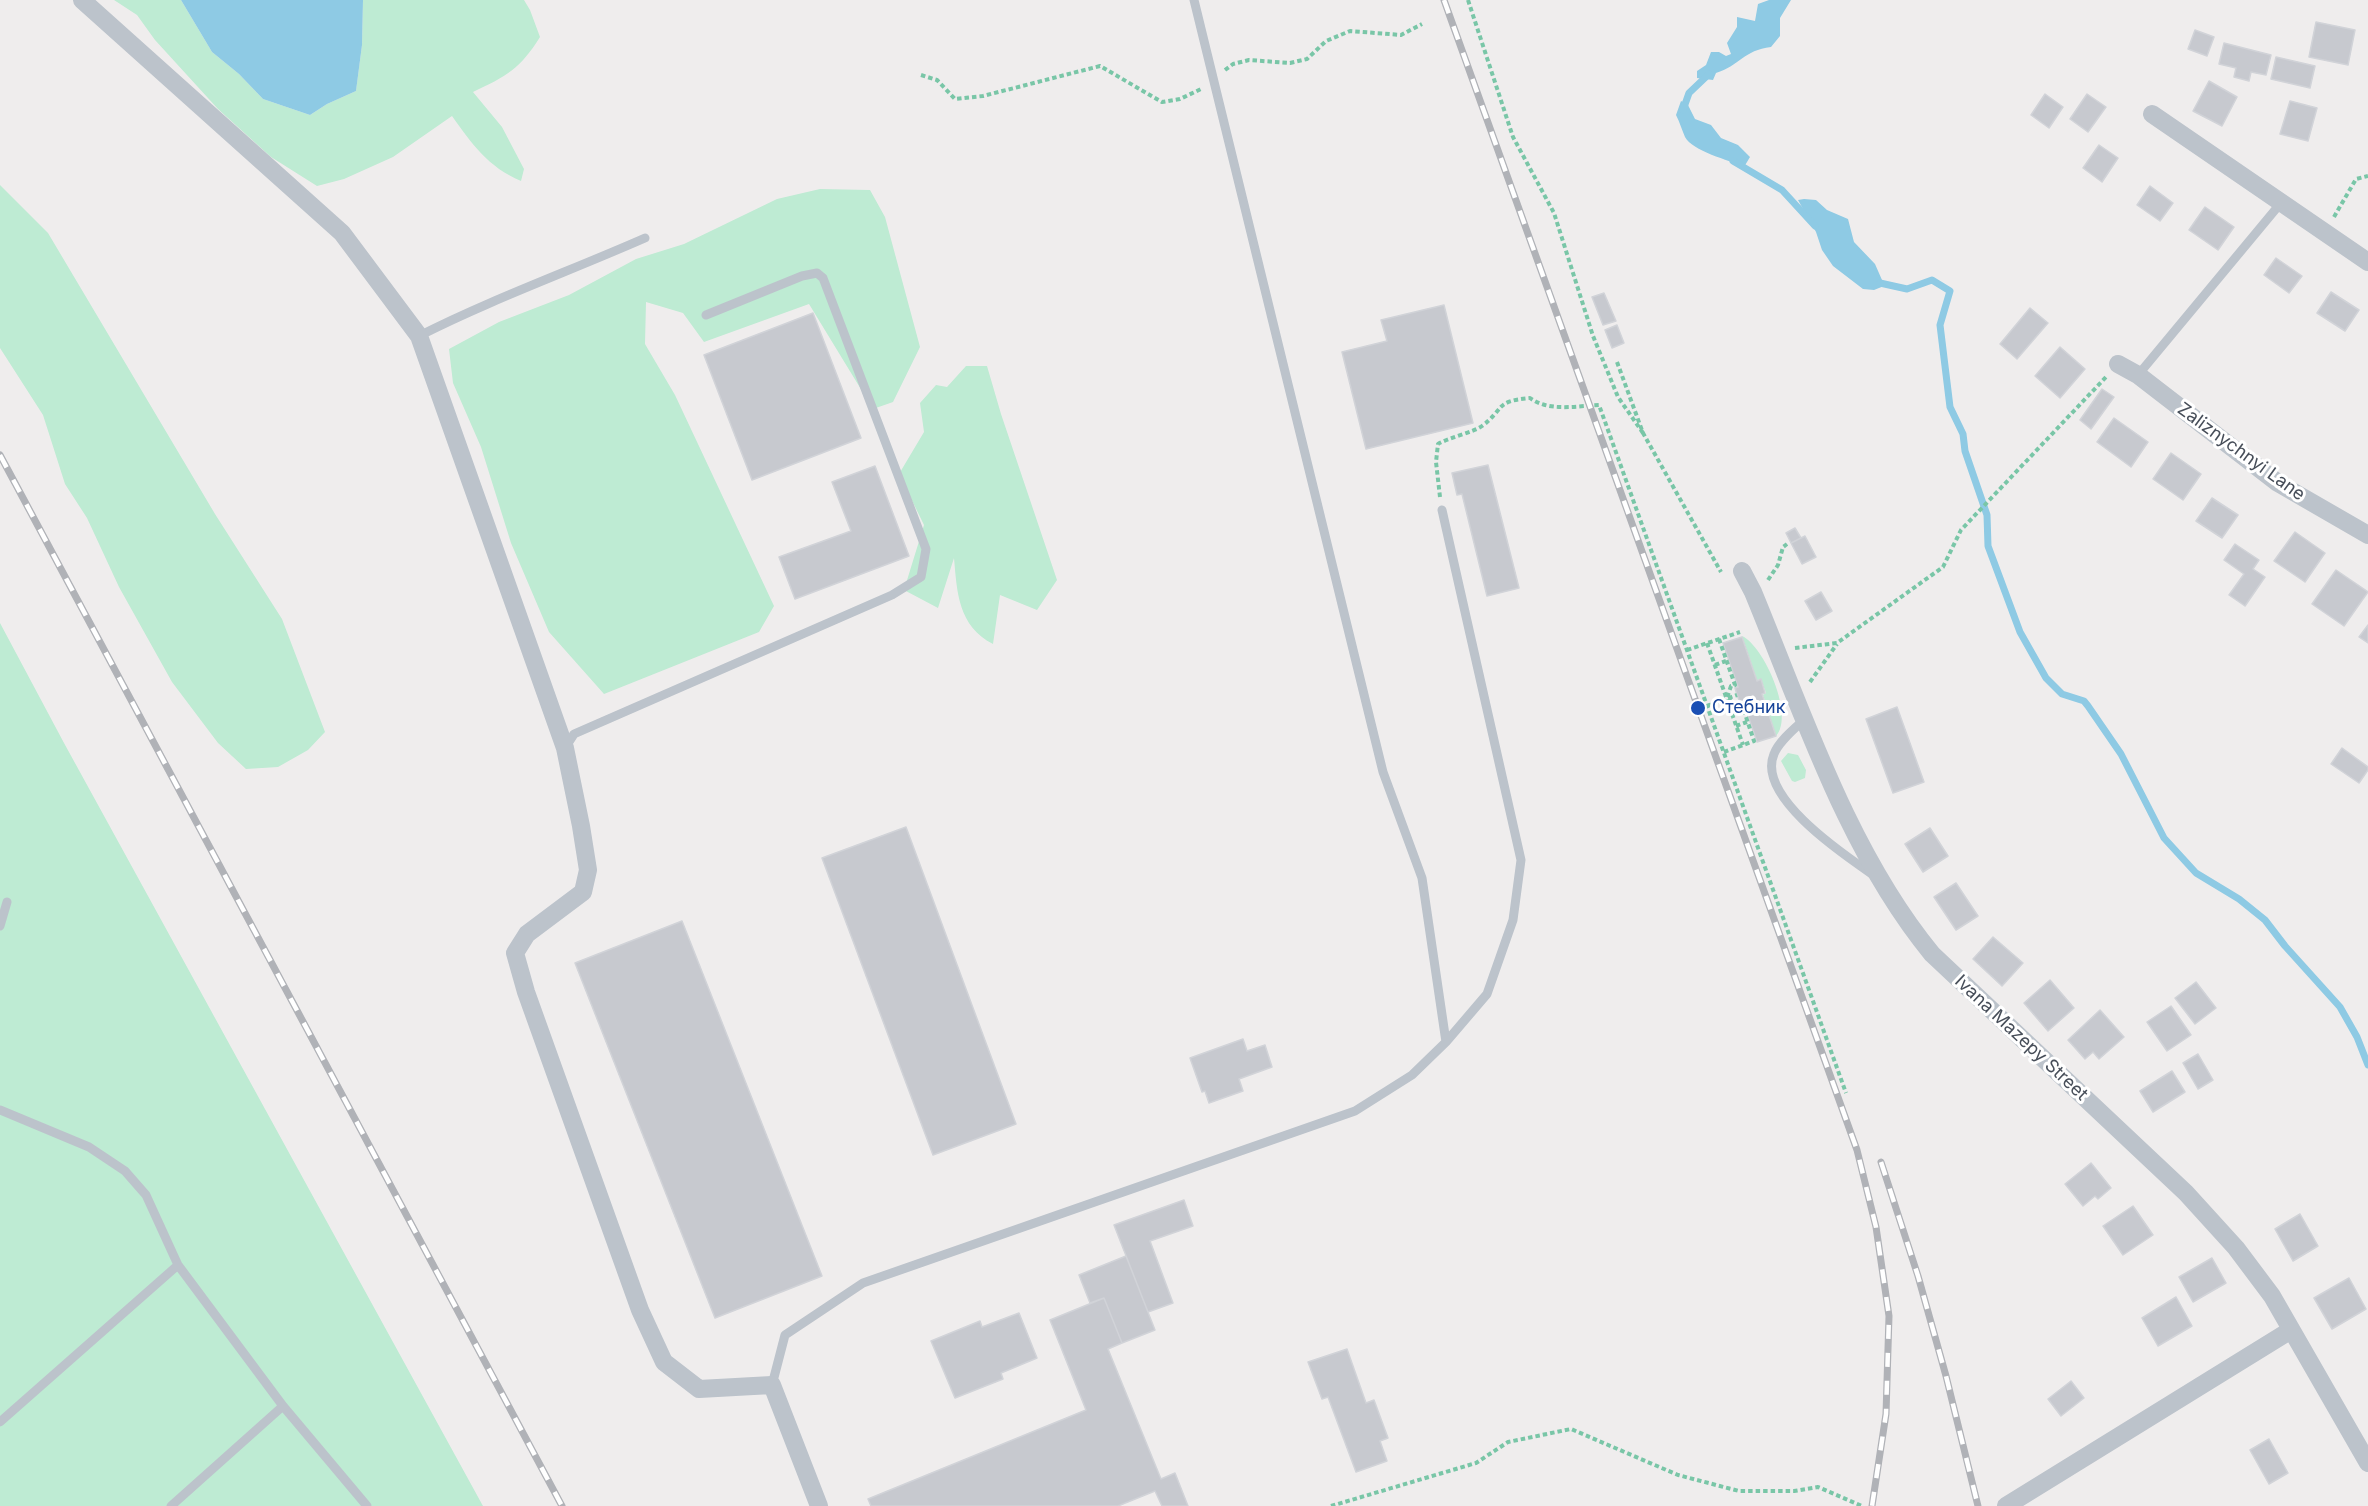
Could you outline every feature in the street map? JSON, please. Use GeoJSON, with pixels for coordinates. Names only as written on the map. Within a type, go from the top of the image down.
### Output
{"type":"FeatureCollection","features":[{"type":"Feature","properties":{"kind":"street"},"geometry":{"type":"LineString","coordinates":[[82,0],[342,233],[419,336],[565,748],[581,826],[588,870],[583,892],[527,934],[515,953],[526,992],[639,1310],[664,1362],[699,1389],[772,1385],[819,1506]]}},
{"type":"Feature","properties":{"kind":"street"},"geometry":{"type":"LineString","coordinates":[[2152,114],[2280,204],[2368,262]]}},
{"type":"Feature","properties":{"kind":"street","name":"Zaliznychnyi Lane"},"geometry":{"type":"LineString","coordinates":[[2118,364],[2138,375],[2278,483],[2368,535]]}},
{"type":"Feature","properties":{"kind":"street","name":"Ivana Mazepy Street"},"geometry":{"type":"LineString","coordinates":[[1742,571],[1859,841],[1907,924],[1932,954],[2186,1193],[2250,1267],[2272,1296],[2368,1463]]}},
{"type":"Feature","properties":{"kind":"street"},"geometry":{"type":"LineString","coordinates":[[2006,1506],[2291,1330]]}},
{"type":"Feature","properties":{"kind":"lane"},"geometry":{"type":"LineString","coordinates":[[1194,0],[1383,772],[1422,878],[1446,1041]]}},
{"type":"Feature","properties":{"kind":"lane"},"geometry":{"type":"LineString","coordinates":[[2138,375],[2280,204]]}},
{"type":"Feature","properties":{"kind":"lane"},"geometry":{"type":"LineString","coordinates":[[419,336],[499,299],[645,238]]}},
{"type":"Feature","properties":{"kind":"lane"},"geometry":{"type":"LineString","coordinates":[[565,748],[574,734],[892,595],[921,576],[926,549],[823,278],[817,273],[802,276],[706,315]]}},
{"type":"Feature","properties":{"kind":"lane"},"geometry":{"type":"LineString","coordinates":[[772,1385],[785,1335],[863,1283],[1355,1111],[1412,1075],[1446,1041],[1487,994],[1513,920],[1521,860],[1442,510]]}},
{"type":"Feature","properties":{"kind":"lane"},"geometry":{"type":"LineString","coordinates":[[1805,719],[1774,753],[1772,767],[1775,782],[1784,797],[1825,841],[1880,880]]}},
{"type":"Feature","properties":{"kind":"lane"},"geometry":{"type":"LineString","coordinates":[[0,926],[7,902]]}},
{"type":"Feature","properties":{"kind":"lane"},"geometry":{"type":"LineString","coordinates":[[0,1110],[89,1148],[125,1171],[146,1195],[178,1265],[283,1406],[367,1506]]}},
{"type":"Feature","properties":{"kind":"lane"},"geometry":{"type":"LineString","coordinates":[[0,1422],[178,1265]]}},
{"type":"Feature","properties":{"kind":"lane"},"geometry":{"type":"LineString","coordinates":[[171,1506],[283,1406]]}},
{"type":"Feature","properties":{"kind":"path"},"geometry":{"type":"LineString","coordinates":[[1468,0],[1512,137],[1554,213],[1593,336],[1618,398],[1643,433],[1721,572]]}},
{"type":"Feature","properties":{"kind":"path"},"geometry":{"type":"LineString","coordinates":[[921,75],[937,80],[955,99],[983,96],[1100,66],[1162,102],[1180,99],[1206,86],[1233,64],[1249,60],[1290,63],[1307,59],[1326,41],[1350,31],[1401,34],[1422,24]]}},
{"type":"Feature","properties":{"kind":"path"},"geometry":{"type":"LineString","coordinates":[[2324,233],[2356,179],[2368,176]]}},
{"type":"Feature","properties":{"kind":"path"},"geometry":{"type":"LineString","coordinates":[[1617,362],[1643,433]]}},
{"type":"Feature","properties":{"kind":"path"},"geometry":{"type":"LineString","coordinates":[[1797,699],[1837,643],[1943,567],[1961,530],[2118,364]]}},
{"type":"Feature","properties":{"kind":"path"},"geometry":{"type":"LineString","coordinates":[[1442,510],[1436,462],[1438,444],[1452,436],[1481,427],[1504,402],[1530,398],[1539,405],[1560,407],[1599,405],[1846,1092]]}},
{"type":"Feature","properties":{"kind":"path"},"geometry":{"type":"LineString","coordinates":[[1753,592],[1766,583],[1778,565],[1786,544]]}},
{"type":"Feature","properties":{"kind":"path"},"geometry":{"type":"LineString","coordinates":[[1687,650],[1740,632]]}},
{"type":"Feature","properties":{"kind":"path"},"geometry":{"type":"LineString","coordinates":[[1719,639],[1735,685],[1731,686],[1727,699]]}},
{"type":"Feature","properties":{"kind":"path"},"geometry":{"type":"LineString","coordinates":[[1707,643],[1743,745]]}},
{"type":"Feature","properties":{"kind":"path"},"geometry":{"type":"LineString","coordinates":[[1776,648],[1837,643]]}},
{"type":"Feature","properties":{"kind":"path"},"geometry":{"type":"LineString","coordinates":[[1715,666],[1726,662]]}},
{"type":"Feature","properties":{"kind":"path"},"geometry":{"type":"LineString","coordinates":[[1707,706],[1737,695]]}},
{"type":"Feature","properties":{"kind":"path"},"geometry":{"type":"LineString","coordinates":[[1724,752],[1754,741],[1742,705],[1739,706],[1727,699]]}},
{"type":"Feature","properties":{"kind":"path"},"geometry":{"type":"LineString","coordinates":[[1736,726],[1747,722]]}},
{"type":"Feature","properties":{"kind":"path"},"geometry":{"type":"LineString","coordinates":[[1331,1506],[1476,1463],[1508,1442],[1571,1429],[1678,1475],[1739,1491],[1794,1491],[1818,1487],[1862,1506]]}},
{"type":"Feature","properties":{"kind":"green space"},"geometry":{"type":"Polygon","coordinates":[[[114,0],[181,0],[212,52],[239,74],[263,99],[310,115],[327,104],[356,91],[362,45],[363,0],[524,0],[540,37],[526,57],[512,70],[473,92],[502,127],[524,169],[521,181],[490,162],[452,116],[393,157],[344,179],[317,186],[271,157],[218,109],[155,40],[137,15],[114,0]]]}},
{"type":"Feature","properties":{"kind":"green space"},"geometry":{"type":"Polygon","coordinates":[[[0,185],[48,233],[215,514],[282,619],[325,732],[308,750],[278,767],[246,769],[218,743],[172,682],[119,587],[87,518],[65,484],[43,415],[0,348],[0,185]]]}},
{"type":"Feature","properties":{"kind":"green space"},"geometry":{"type":"Polygon","coordinates":[[[820,189],[870,190],[885,217],[920,347],[893,402],[873,409],[809,304],[704,342],[683,313],[646,302],[645,344],[675,395],[774,606],[759,632],[604,694],[549,632],[511,543],[481,447],[453,383],[449,349],[499,322],[569,295],[636,259],[684,244],[777,199],[820,189]]]}},
{"type":"Feature","properties":{"kind":"green space"},"geometry":{"type":"Polygon","coordinates":[[[966,366],[987,366],[1057,580],[1037,610],[1000,595],[993,644],[981,637],[966,618],[958,595],[954,558],[938,608],[904,590],[924,525],[899,474],[924,432],[920,403],[936,385],[947,387],[966,366]]]}},
{"type":"Feature","properties":{"kind":"green space"},"geometry":{"type":"Polygon","coordinates":[[[0,623],[64,743],[483,1506],[0,1506],[0,623]]]}},
{"type":"Feature","properties":{"kind":"green space"},"geometry":{"type":"Polygon","coordinates":[[[1742,636],[1751,642],[1759,653],[1774,682],[1782,713],[1781,726],[1776,736],[1763,695],[1766,693],[1761,679],[1757,680],[1742,636]]]}},
{"type":"Feature","properties":{"kind":"green space"},"geometry":{"type":"Polygon","coordinates":[[[1788,753],[1798,755],[1806,770],[1805,778],[1792,781],[1781,761],[1788,753]]]}},
{"type":"Feature","properties":{"kind":"water"},"geometry":{"type":"Polygon","coordinates":[[[181,0],[363,0],[362,45],[356,91],[327,104],[310,115],[263,99],[239,74],[212,52],[181,0]]]}},
{"type":"Feature","properties":{"kind":"water"},"geometry":{"type":"Polygon","coordinates":[[[1769,0],[1791,0],[1780,18],[1780,36],[1771,47],[1754,51],[1716,73],[1713,80],[1697,78],[1697,71],[1706,65],[1711,52],[1719,52],[1726,56],[1731,54],[1727,43],[1737,27],[1737,17],[1755,21],[1758,4],[1769,0]]]}},
{"type":"Feature","properties":{"kind":"water"},"geometry":{"type":"Polygon","coordinates":[[[1681,101],[1688,105],[1695,119],[1711,125],[1721,138],[1738,145],[1750,157],[1744,167],[1703,151],[1689,142],[1676,115],[1681,101]]]}},
{"type":"Feature","properties":{"kind":"water"},"geometry":{"type":"Polygon","coordinates":[[[1798,200],[1816,200],[1827,210],[1848,219],[1854,242],[1875,264],[1882,280],[1889,284],[1874,290],[1863,289],[1833,266],[1822,250],[1816,232],[1798,200]]]}},
{"type":"Feature","properties":{"kind":"building"},"geometry":{"type":"Polygon","coordinates":[[[2316,22],[2355,30],[2348,65],[2309,57],[2316,22]]]}},
{"type":"Feature","properties":{"kind":"building"},"geometry":{"type":"Polygon","coordinates":[[[2195,30],[2214,37],[2207,56],[2188,49],[2195,30]]]}},
{"type":"Feature","properties":{"kind":"building"},"geometry":{"type":"Polygon","coordinates":[[[2224,43],[2271,55],[2266,75],[2251,72],[2249,81],[2234,77],[2236,68],[2219,64],[2224,43]]]}},
{"type":"Feature","properties":{"kind":"building"},"geometry":{"type":"Polygon","coordinates":[[[2276,57],[2315,66],[2310,88],[2271,79],[2276,57]]]}},
{"type":"Feature","properties":{"kind":"building"},"geometry":{"type":"Polygon","coordinates":[[[2209,81],[2237,97],[2222,126],[2193,111],[2209,81]]]}},
{"type":"Feature","properties":{"kind":"building"},"geometry":{"type":"Polygon","coordinates":[[[2045,94],[2063,107],[2049,128],[2031,115],[2045,94]]]}},
{"type":"Feature","properties":{"kind":"building"},"geometry":{"type":"Polygon","coordinates":[[[2087,94],[2106,107],[2088,132],[2070,119],[2087,94]]]}},
{"type":"Feature","properties":{"kind":"building"},"geometry":{"type":"Polygon","coordinates":[[[2290,101],[2317,108],[2308,141],[2280,134],[2290,101]]]}},
{"type":"Feature","properties":{"kind":"building"},"geometry":{"type":"Polygon","coordinates":[[[2099,145],[2118,158],[2102,182],[2083,168],[2099,145]]]}},
{"type":"Feature","properties":{"kind":"building"},"geometry":{"type":"Polygon","coordinates":[[[2150,186],[2173,203],[2160,221],[2137,205],[2150,186]]]}},
{"type":"Feature","properties":{"kind":"building"},"geometry":{"type":"Polygon","coordinates":[[[2205,207],[2234,227],[2218,250],[2189,230],[2205,207]]]}},
{"type":"Feature","properties":{"kind":"building"},"geometry":{"type":"Polygon","coordinates":[[[2276,258],[2302,276],[2289,293],[2264,275],[2276,258]]]}},
{"type":"Feature","properties":{"kind":"building"},"geometry":{"type":"Polygon","coordinates":[[[2331,292],[2359,310],[2345,331],[2317,313],[2331,292]]]}},
{"type":"Feature","properties":{"kind":"building"},"geometry":{"type":"Polygon","coordinates":[[[1604,293],[1616,321],[1603,325],[1592,297],[1604,293]]]}},
{"type":"Feature","properties":{"kind":"building"},"geometry":{"type":"Polygon","coordinates":[[[1444,305],[1473,423],[1366,449],[1342,352],[1387,341],[1381,320],[1444,305]]]}},
{"type":"Feature","properties":{"kind":"building"},"geometry":{"type":"Polygon","coordinates":[[[2030,308],[2048,323],[2017,359],[2000,344],[2030,308]]]}},
{"type":"Feature","properties":{"kind":"building"},"geometry":{"type":"Polygon","coordinates":[[[813,313],[861,438],[752,480],[704,355],[813,313]]]}},
{"type":"Feature","properties":{"kind":"building"},"geometry":{"type":"Polygon","coordinates":[[[1617,325],[1624,343],[1612,348],[1605,330],[1617,325]]]}},
{"type":"Feature","properties":{"kind":"building"},"geometry":{"type":"Polygon","coordinates":[[[2060,347],[2085,369],[2060,398],[2035,376],[2060,347]]]}},
{"type":"Feature","properties":{"kind":"building"},"geometry":{"type":"Polygon","coordinates":[[[2102,389],[2114,397],[2091,429],[2080,420],[2102,389]]]}},
{"type":"Feature","properties":{"kind":"building"},"geometry":{"type":"Polygon","coordinates":[[[2114,418],[2148,442],[2131,467],[2097,442],[2114,418]]]}},
{"type":"Feature","properties":{"kind":"building"},"geometry":{"type":"Polygon","coordinates":[[[2171,453],[2201,474],[2183,500],[2153,479],[2171,453]]]}},
{"type":"Feature","properties":{"kind":"building"},"geometry":{"type":"Polygon","coordinates":[[[1488,465],[1519,588],[1487,596],[1462,494],[1457,495],[1452,473],[1488,465]]]}},
{"type":"Feature","properties":{"kind":"building"},"geometry":{"type":"Polygon","coordinates":[[[875,466],[909,556],[795,599],[779,557],[851,531],[832,482],[875,466]]]}},
{"type":"Feature","properties":{"kind":"building"},"geometry":{"type":"Polygon","coordinates":[[[2212,498],[2238,515],[2222,538],[2196,521],[2212,498]]]}},
{"type":"Feature","properties":{"kind":"building"},"geometry":{"type":"Polygon","coordinates":[[[1795,528],[1801,538],[1791,543],[1786,533],[1795,528]]]}},
{"type":"Feature","properties":{"kind":"building"},"geometry":{"type":"Polygon","coordinates":[[[2295,532],[2325,553],[2305,582],[2274,561],[2295,532]]]}},
{"type":"Feature","properties":{"kind":"building"},"geometry":{"type":"Polygon","coordinates":[[[1805,536],[1816,557],[1802,564],[1791,543],[1805,536]]]}},
{"type":"Feature","properties":{"kind":"building"},"geometry":{"type":"Polygon","coordinates":[[[2235,544],[2259,560],[2253,569],[2265,577],[2245,606],[2229,595],[2244,574],[2224,560],[2235,544]]]}},
{"type":"Feature","properties":{"kind":"building"},"geometry":{"type":"Polygon","coordinates":[[[2336,570],[2368,592],[2344,626],[2312,604],[2336,570]]]}},
{"type":"Feature","properties":{"kind":"building"},"geometry":{"type":"Polygon","coordinates":[[[1821,592],[1832,611],[1816,620],[1805,601],[1821,592]]]}},
{"type":"Feature","properties":{"kind":"building"},"geometry":{"type":"Polygon","coordinates":[[[2368,625],[2368,643],[2359,637],[2368,625]]]}},
{"type":"Feature","properties":{"kind":"building"},"geometry":{"type":"Polygon","coordinates":[[[1742,637],[1757,681],[1761,679],[1765,693],[1762,694],[1776,736],[1757,742],[1743,701],[1740,702],[1737,695],[1735,688],[1738,687],[1723,643],[1742,637]]]}},
{"type":"Feature","properties":{"kind":"building"},"geometry":{"type":"Polygon","coordinates":[[[1897,707],[1924,782],[1893,793],[1866,719],[1897,707]]]}},
{"type":"Feature","properties":{"kind":"building"},"geometry":{"type":"Polygon","coordinates":[[[2342,748],[2368,767],[2359,783],[2331,764],[2342,748]]]}},
{"type":"Feature","properties":{"kind":"building"},"geometry":{"type":"Polygon","coordinates":[[[906,827],[1016,1124],[933,1155],[822,858],[906,827]]]}},
{"type":"Feature","properties":{"kind":"building"},"geometry":{"type":"Polygon","coordinates":[[[1930,828],[1948,856],[1923,872],[1905,844],[1930,828]]]}},
{"type":"Feature","properties":{"kind":"building"},"geometry":{"type":"Polygon","coordinates":[[[1956,883],[1978,916],[1956,930],[1934,897],[1956,883]]]}},
{"type":"Feature","properties":{"kind":"building"},"geometry":{"type":"Polygon","coordinates":[[[682,921],[822,1276],[715,1318],[575,963],[682,921]]]}},
{"type":"Feature","properties":{"kind":"building"},"geometry":{"type":"Polygon","coordinates":[[[1993,937],[2023,963],[2002,986],[1973,959],[1993,937]]]}},
{"type":"Feature","properties":{"kind":"building"},"geometry":{"type":"Polygon","coordinates":[[[2050,980],[2074,1008],[2048,1031],[2024,1003],[2050,980]]]}},
{"type":"Feature","properties":{"kind":"building"},"geometry":{"type":"Polygon","coordinates":[[[2196,982],[2216,1008],[2195,1024],[2175,998],[2196,982]]]}},
{"type":"Feature","properties":{"kind":"building"},"geometry":{"type":"Polygon","coordinates":[[[2171,1006],[2191,1035],[2167,1051],[2147,1022],[2171,1006]]]}},
{"type":"Feature","properties":{"kind":"building"},"geometry":{"type":"Polygon","coordinates":[[[2100,1010],[2124,1037],[2099,1059],[2093,1052],[2085,1059],[2068,1040],[2100,1010]]]}},
{"type":"Feature","properties":{"kind":"building"},"geometry":{"type":"Polygon","coordinates":[[[1243,1039],[1247,1051],[1265,1045],[1272,1067],[1239,1079],[1243,1091],[1209,1103],[1205,1091],[1202,1092],[1190,1058],[1243,1039]]]}},
{"type":"Feature","properties":{"kind":"building"},"geometry":{"type":"Polygon","coordinates":[[[2198,1054],[2213,1080],[2198,1089],[2183,1063],[2198,1054]]]}},
{"type":"Feature","properties":{"kind":"building"},"geometry":{"type":"Polygon","coordinates":[[[2172,1071],[2185,1092],[2153,1112],[2140,1091],[2172,1071]]]}},
{"type":"Feature","properties":{"kind":"building"},"geometry":{"type":"Polygon","coordinates":[[[2091,1163],[2111,1188],[2098,1199],[2095,1196],[2083,1206],[2065,1184],[2091,1163]]]}},
{"type":"Feature","properties":{"kind":"building"},"geometry":{"type":"Polygon","coordinates":[[[1184,1200],[1193,1226],[1150,1241],[1173,1303],[1148,1312],[1114,1225],[1184,1200]]]}},
{"type":"Feature","properties":{"kind":"building"},"geometry":{"type":"Polygon","coordinates":[[[2133,1206],[2153,1235],[2123,1255],[2103,1226],[2133,1206]]]}},
{"type":"Feature","properties":{"kind":"building"},"geometry":{"type":"Polygon","coordinates":[[[2300,1214],[2318,1246],[2293,1261],[2275,1229],[2300,1214]]]}},
{"type":"Feature","properties":{"kind":"building"},"geometry":{"type":"Polygon","coordinates":[[[1126,1256],[1155,1330],[1122,1343],[1104,1298],[1090,1303],[1079,1275],[1126,1256]]]}},
{"type":"Feature","properties":{"kind":"building"},"geometry":{"type":"Polygon","coordinates":[[[2212,1258],[2226,1283],[2193,1302],[2179,1277],[2212,1258]]]}},
{"type":"Feature","properties":{"kind":"building"},"geometry":{"type":"Polygon","coordinates":[[[2349,1278],[2366,1309],[2332,1329],[2314,1298],[2349,1278]]]}},
{"type":"Feature","properties":{"kind":"building"},"geometry":{"type":"Polygon","coordinates":[[[2176,1297],[2192,1326],[2158,1346],[2142,1318],[2176,1297]]]}},
{"type":"Feature","properties":{"kind":"building"},"geometry":{"type":"Polygon","coordinates":[[[1104,1298],[1122,1343],[1108,1349],[1161,1479],[1175,1473],[1188,1506],[1162,1506],[1155,1491],[1118,1506],[871,1506],[868,1499],[1086,1410],[1050,1320],[1104,1298]]]}},
{"type":"Feature","properties":{"kind":"building"},"geometry":{"type":"Polygon","coordinates":[[[1019,1313],[1037,1358],[1001,1373],[1003,1379],[955,1398],[931,1341],[980,1321],[982,1327],[1019,1313]]]}},
{"type":"Feature","properties":{"kind":"building"},"geometry":{"type":"Polygon","coordinates":[[[1347,1349],[1366,1403],[1374,1400],[1388,1438],[1380,1441],[1387,1461],[1356,1472],[1328,1397],[1322,1399],[1308,1362],[1347,1349]]]}},
{"type":"Feature","properties":{"kind":"building"},"geometry":{"type":"Polygon","coordinates":[[[2071,1381],[2084,1398],[2061,1416],[2048,1399],[2071,1381]]]}},
{"type":"Feature","properties":{"kind":"building"},"geometry":{"type":"Polygon","coordinates":[[[2269,1439],[2288,1473],[2269,1484],[2250,1450],[2269,1439]]]}},
{"type":"Feature","properties":{"kind":"waterway"},"geometry":{"type":"LineString","coordinates":[[1683,110],[1689,93],[1709,74]]}},
{"type":"Feature","properties":{"kind":"waterway"},"geometry":{"type":"LineString","coordinates":[[1733,161],[1782,190],[1815,226]]}},
{"type":"Feature","properties":{"kind":"waterway"},"geometry":{"type":"LineString","coordinates":[[1880,283],[1907,289],[1932,280],[1950,291],[1940,325],[1950,407],[1963,434],[1965,451],[1987,515],[1988,546],[2020,632],[2046,678],[2062,694],[2084,701],[2088,706],[2121,754],[2164,838],[2196,873],[2239,899],[2265,920],[2285,946],[2340,1007],[2357,1037],[2368,1065]]}},
{"type":"Feature","properties":{"kind":"railway"},"geometry":{"type":"LineString","coordinates":[[1444,0],[1857,1150],[1876,1227],[1889,1316],[1886,1414],[1872,1506]]}},
{"type":"Feature","properties":{"kind":"railway"},"geometry":{"type":"LineString","coordinates":[[0,455],[562,1506]]}},
{"type":"Feature","properties":{"kind":"railway"},"geometry":{"type":"LineString","coordinates":[[1881,1162],[1918,1276],[1946,1376],[1978,1506]]}},
{"type":"Feature","properties":{"kind":"place","name":"Стебник"},"geometry":{"type":"Point","coordinates":[1698,708]}}]}
